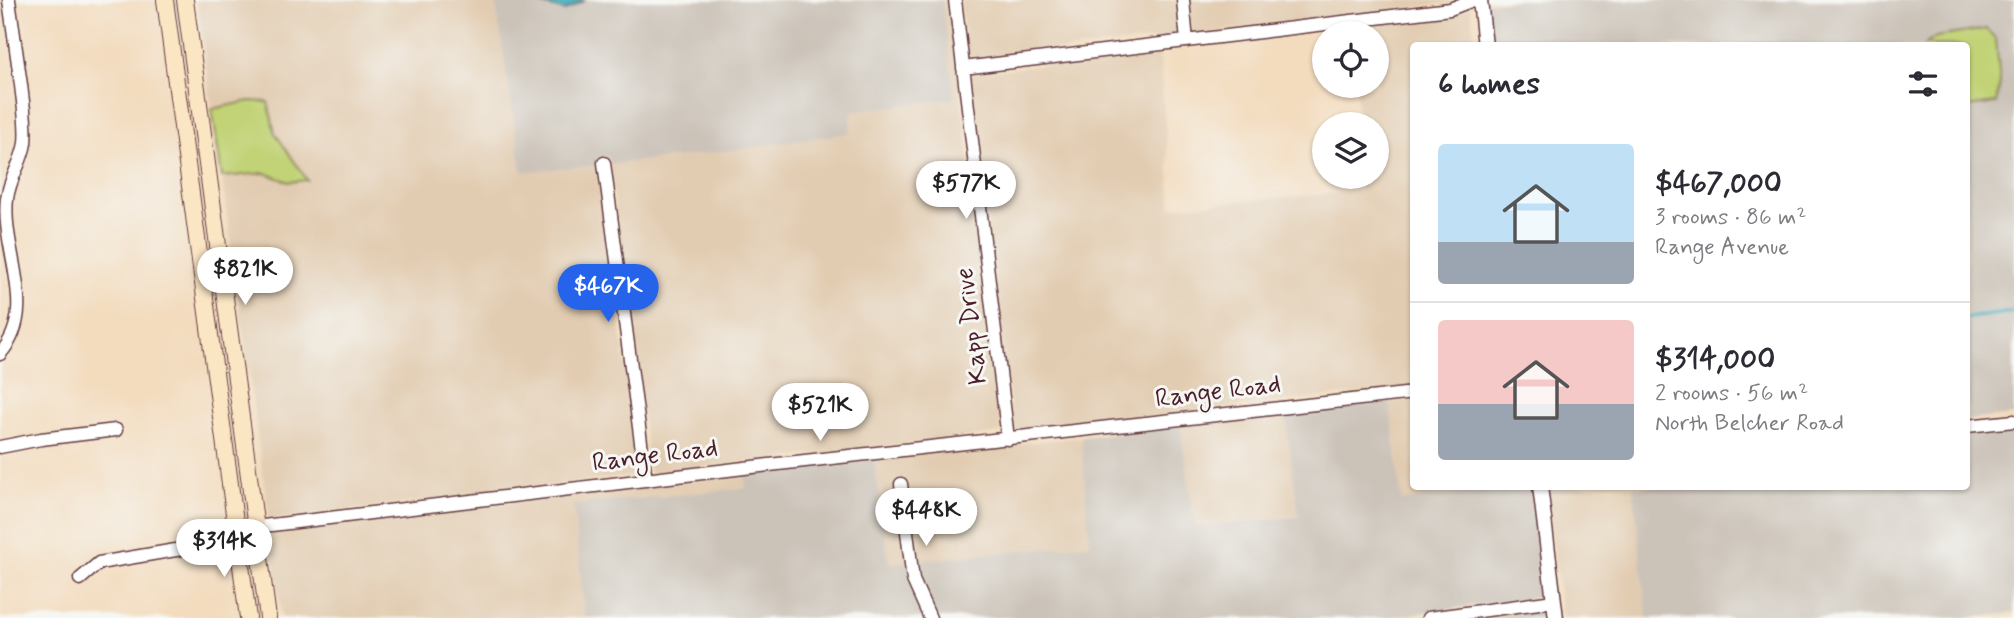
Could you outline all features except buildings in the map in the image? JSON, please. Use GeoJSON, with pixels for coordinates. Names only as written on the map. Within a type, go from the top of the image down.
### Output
{"type":"FeatureCollection","features":[{"type":"Feature","properties":{"kind":"main road"},"geometry":{"type":"LineString","coordinates":[[165,0],[248,618]]}},
{"type":"Feature","properties":{"kind":"main road"},"geometry":{"type":"LineString","coordinates":[[185,0],[268,618]]}},
{"type":"Feature","properties":{"kind":"street"},"geometry":{"type":"LineString","coordinates":[[0,354],[14,331],[19,312],[6,200],[25,144],[9,0]]}},
{"type":"Feature","properties":{"kind":"street","name":"Kapp Drive"},"geometry":{"type":"LineString","coordinates":[[955,0],[1009,439]]}},
{"type":"Feature","properties":{"kind":"street"},"geometry":{"type":"LineString","coordinates":[[1182,0],[1187,41]]}},
{"type":"Feature","properties":{"kind":"street"},"geometry":{"type":"LineString","coordinates":[[964,68],[1450,9],[1474,0]]}},
{"type":"Feature","properties":{"kind":"street"},"geometry":{"type":"LineString","coordinates":[[1480,0],[1485,42]]}},
{"type":"Feature","properties":{"kind":"street"},"geometry":{"type":"LineString","coordinates":[[604,163],[646,480]]}},
{"type":"Feature","properties":{"kind":"street","name":"Range Road"},"geometry":{"type":"LineString","coordinates":[[80,579],[99,563],[229,541],[255,527],[1410,393]]}},
{"type":"Feature","properties":{"kind":"street"},"geometry":{"type":"LineString","coordinates":[[1970,426],[2014,421]]}},
{"type":"Feature","properties":{"kind":"street"},"geometry":{"type":"LineString","coordinates":[[0,447],[43,438],[116,430]]}},
{"type":"Feature","properties":{"kind":"street"},"geometry":{"type":"LineString","coordinates":[[901,484],[914,580],[930,618]]}},
{"type":"Feature","properties":{"kind":"street"},"geometry":{"type":"LineString","coordinates":[[1540,490],[1556,618]]}},
{"type":"Feature","properties":{"kind":"street"},"geometry":{"type":"LineString","coordinates":[[1427,618],[1554,601]]}},
{"type":"Feature","properties":{"kind":"shaded area"},"geometry":{"type":"Polygon","coordinates":[[[197,0],[495,0],[522,172],[599,165],[640,475],[269,520],[222,177],[265,173],[289,182],[294,159],[275,133],[270,116],[250,101],[212,109],[197,0]]]}},
{"type":"Feature","properties":{"kind":"shaded area"},"geometry":{"type":"Polygon","coordinates":[[[495,0],[537,0],[540,4],[565,11],[585,0],[942,0],[954,99],[852,111],[850,133],[676,158],[610,164],[608,157],[598,158],[599,165],[522,172],[495,0]]]}},
{"type":"Feature","properties":{"kind":"shaded area"},"geometry":{"type":"Polygon","coordinates":[[[942,0],[949,0],[1002,433],[650,473],[610,164],[676,158],[849,133],[852,111],[953,99],[942,0]]]}},
{"type":"Feature","properties":{"kind":"shaded area"},"geometry":{"type":"Polygon","coordinates":[[[960,0],[1177,0],[1181,36],[968,62],[960,0]]]}},
{"type":"Feature","properties":{"kind":"shaded area"},"geometry":{"type":"Polygon","coordinates":[[[1188,0],[1456,0],[1192,35],[1188,0]]]}},
{"type":"Feature","properties":{"kind":"shaded area"},"geometry":{"type":"Polygon","coordinates":[[[1511,0],[2014,0],[2014,415],[1970,420],[1970,107],[1996,103],[1996,39],[1936,37],[1930,42],[1491,42],[1485,3],[1511,0]]]}},
{"type":"Feature","properties":{"kind":"shaded area"},"geometry":{"type":"Polygon","coordinates":[[[1471,7],[1475,42],[1410,42],[1410,387],[1013,432],[970,74],[1159,51],[1172,207],[1360,189],[1389,189],[1389,112],[1357,112],[1357,98],[1389,98],[1389,23],[1450,15],[1471,7]]]}},
{"type":"Feature","properties":{"kind":"shaded area"},"geometry":{"type":"Polygon","coordinates":[[[1410,400],[1410,490],[1482,490],[1402,501],[1390,402],[1410,400]]]}},
{"type":"Feature","properties":{"kind":"shaded area"},"geometry":{"type":"Polygon","coordinates":[[[1390,402],[1402,501],[1482,490],[1535,490],[1547,596],[1381,618],[585,618],[573,505],[746,488],[744,474],[874,459],[889,563],[1090,544],[1081,437],[1180,425],[1196,527],[1299,516],[1285,413],[1390,402]]]}},
{"type":"Feature","properties":{"kind":"shaded area"},"geometry":{"type":"Polygon","coordinates":[[[1285,413],[1299,515],[1196,527],[1180,425],[1285,413]]]}},
{"type":"Feature","properties":{"kind":"shaded area"},"geometry":{"type":"Polygon","coordinates":[[[2014,427],[2014,613],[1966,618],[1647,618],[1633,490],[1970,490],[1970,432],[2014,427]]]}},
{"type":"Feature","properties":{"kind":"shaded area"},"geometry":{"type":"Polygon","coordinates":[[[1081,437],[1091,544],[889,563],[874,459],[1081,437]]]}},
{"type":"Feature","properties":{"kind":"shaded area"},"geometry":{"type":"Polygon","coordinates":[[[744,474],[746,488],[573,506],[585,618],[282,618],[270,532],[744,474]]]}},
{"type":"Feature","properties":{"kind":"shaded area"},"geometry":{"type":"Polygon","coordinates":[[[1546,490],[1633,490],[1647,618],[1562,618],[1546,490]]]}},
{"type":"Feature","properties":{"kind":"shaded area"},"geometry":{"type":"Polygon","coordinates":[[[1548,608],[1549,618],[1474,618],[1548,608]]]}},
{"type":"Feature","properties":{"kind":"green space"},"geometry":{"type":"Polygon","coordinates":[[[1986,29],[1996,39],[2000,83],[1996,103],[1970,107],[1970,42],[1929,42],[1936,37],[1986,29]]]}},
{"type":"Feature","properties":{"kind":"green space"},"geometry":{"type":"Polygon","coordinates":[[[250,101],[268,102],[275,133],[307,180],[289,182],[265,173],[222,177],[212,109],[250,101]]]}},
{"type":"Feature","properties":{"kind":"water"},"geometry":{"type":"Polygon","coordinates":[[[537,0],[585,0],[565,11],[539,4],[537,0]]]}},
{"type":"Feature","properties":{"kind":"waterway"},"geometry":{"type":"LineString","coordinates":[[1970,318],[2014,312]]}}]}
